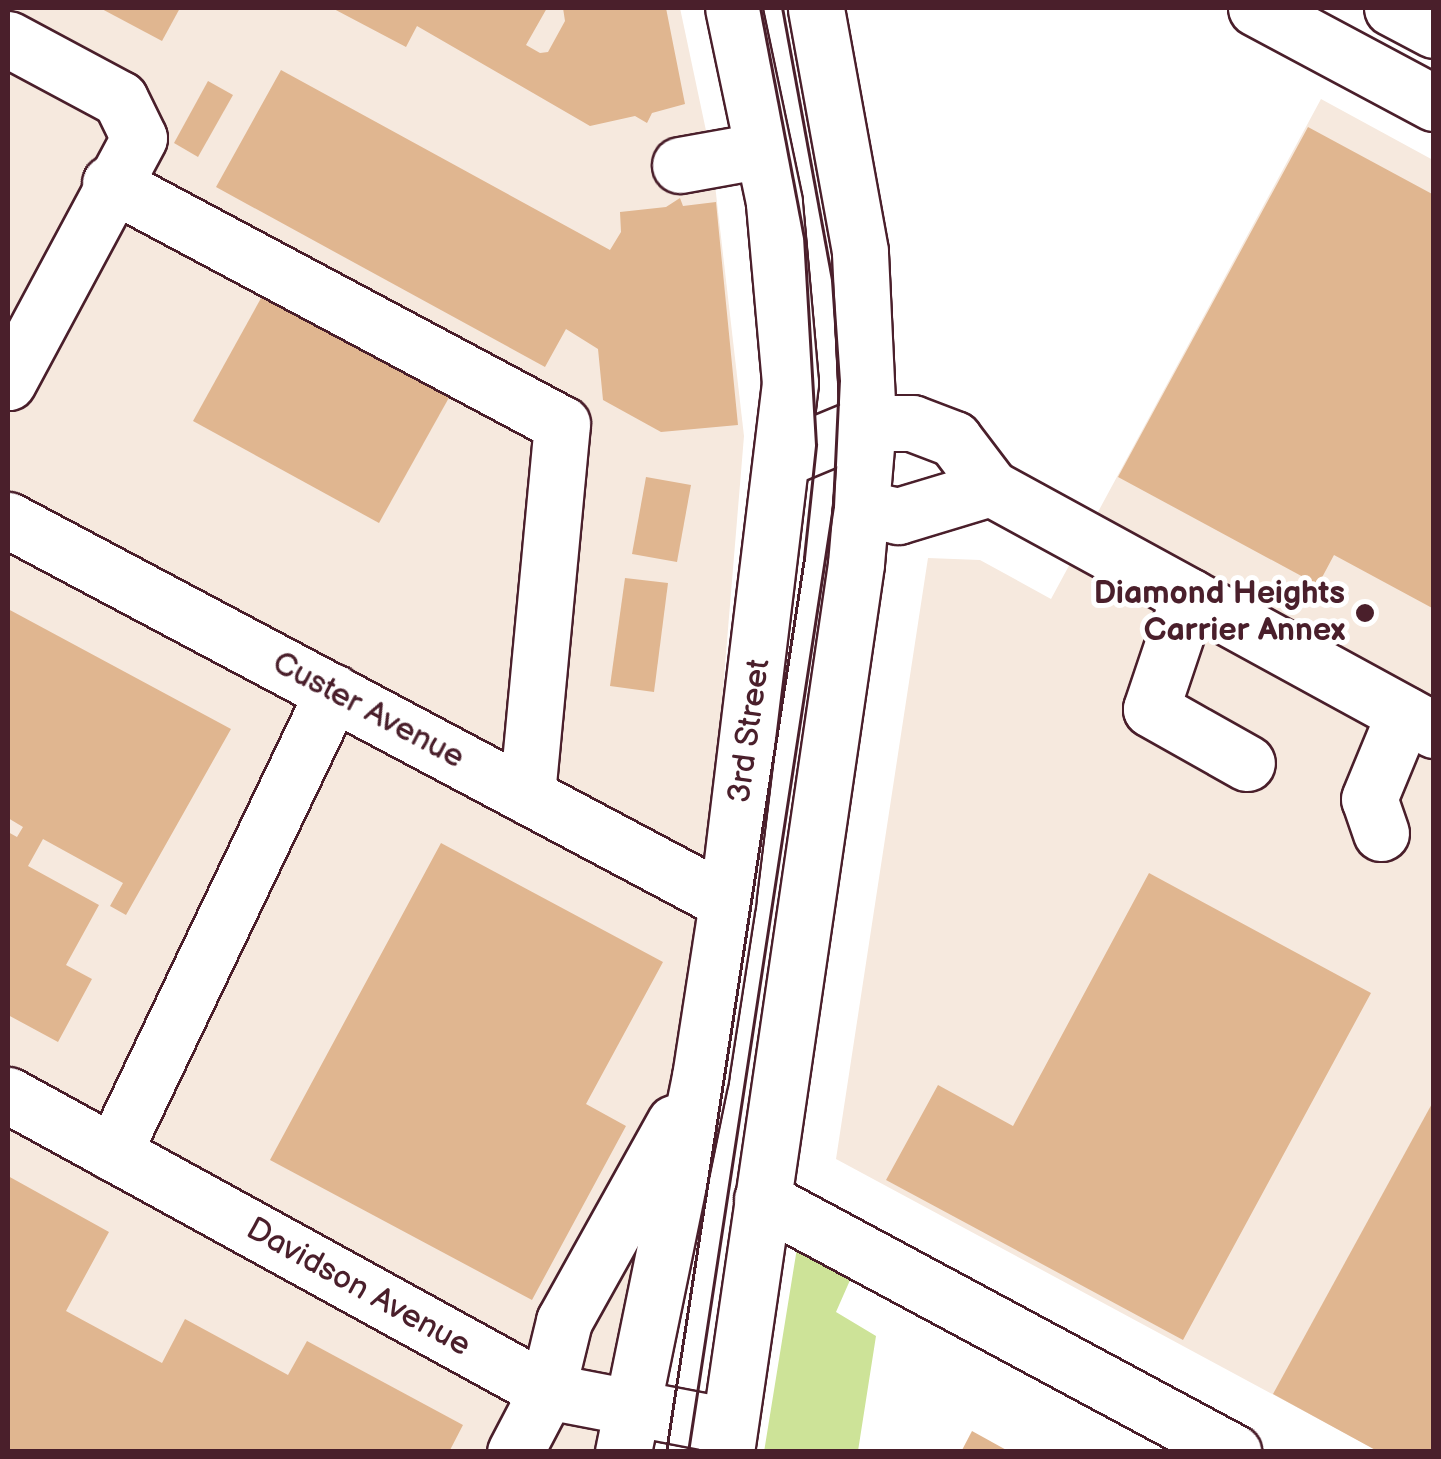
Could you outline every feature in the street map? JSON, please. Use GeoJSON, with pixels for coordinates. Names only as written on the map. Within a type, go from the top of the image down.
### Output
{"type":"FeatureCollection","features":[{"type":"Feature","properties":{"kind":"main road","name":"3rd Street"},"geometry":{"type":"LineString","coordinates":[[628,1430],[700,1077],[728,902],[784,458],[789,326],[763,150],[733,8]]}},
{"type":"Feature","properties":{"kind":"main road"},"geometry":{"type":"LineString","coordinates":[[727,1439],[861,508],[868,423],[860,250],[816,8]]}},
{"type":"Feature","properties":{"kind":"main road"},"geometry":{"type":"LineString","coordinates":[[1256,8],[1434,102]]}},
{"type":"Feature","properties":{"kind":"main road"},"geometry":{"type":"LineString","coordinates":[[1392,8],[1434,30]]}},
{"type":"Feature","properties":{"kind":"main road"},"geometry":{"type":"LineString","coordinates":[[8,39],[120,98],[138,138],[110,183],[8,382]]}},
{"type":"Feature","properties":{"kind":"main road"},"geometry":{"type":"LineString","coordinates":[[680,165],[763,150]]}},
{"type":"Feature","properties":{"kind":"main road"},"geometry":{"type":"LineString","coordinates":[[110,183],[562,424],[526,795]]}},
{"type":"Feature","properties":{"kind":"main road"},"geometry":{"type":"LineString","coordinates":[[784,458],[868,423],[912,422],[954,439],[991,488],[1419,722],[1368,799],[1381,833]]}},
{"type":"Feature","properties":{"kind":"main road"},"geometry":{"type":"LineString","coordinates":[[861,508],[898,516],[991,488]]}},
{"type":"Feature","properties":{"kind":"main road","name":"Custer Avenue"},"geometry":{"type":"LineString","coordinates":[[8,520],[728,902]]}},
{"type":"Feature","properties":{"kind":"main road"},"geometry":{"type":"LineString","coordinates":[[1189,596],[1151,709],[1247,763]]}},
{"type":"Feature","properties":{"kind":"main road"},"geometry":{"type":"LineString","coordinates":[[113,1152],[332,692]]}},
{"type":"Feature","properties":{"kind":"main road"},"geometry":{"type":"LineString","coordinates":[[515,1452],[547,1391],[564,1321],[700,1077]]}},
{"type":"Feature","properties":{"kind":"main road","name":"Davidson Avenue"},"geometry":{"type":"LineString","coordinates":[[8,1095],[547,1391],[628,1430],[727,1439]]}},
{"type":"Feature","properties":{"kind":"main road"},"geometry":{"type":"LineString","coordinates":[[762,1199],[1233,1452]]}},
{"type":"Feature","properties":{"kind":"shaded area"},"geometry":{"type":"Polygon","coordinates":[[[8,8],[680,8],[712,159],[744,436],[712,822],[621,1451],[8,1452],[8,8]]]}},
{"type":"Feature","properties":{"kind":"shaded area"},"geometry":{"type":"Polygon","coordinates":[[[1321,99],[1433,160],[1433,1451],[1378,1451],[836,1159],[928,558],[980,560],[1051,599],[1321,99]]]}},
{"type":"Feature","properties":{"kind":"green space"},"geometry":{"type":"Polygon","coordinates":[[[797,1248],[851,1278],[836,1312],[876,1336],[858,1451],[764,1452],[797,1248]]]}},
{"type":"Feature","properties":{"kind":"building"},"geometry":{"type":"Polygon","coordinates":[[[100,8],[180,8],[162,41],[100,8]]]}},
{"type":"Feature","properties":{"kind":"building"},"geometry":{"type":"Polygon","coordinates":[[[332,8],[547,8],[526,45],[540,53],[548,52],[565,21],[563,8],[666,8],[685,104],[652,113],[647,123],[635,116],[590,126],[417,26],[406,47],[332,8]]]}},
{"type":"Feature","properties":{"kind":"building"},"geometry":{"type":"Polygon","coordinates":[[[281,70],[610,250],[621,232],[620,212],[666,207],[680,198],[683,206],[716,202],[738,425],[661,432],[603,400],[598,349],[566,329],[545,367],[216,187],[281,70]]]}},
{"type":"Feature","properties":{"kind":"building"},"geometry":{"type":"Polygon","coordinates":[[[208,81],[233,95],[198,157],[174,143],[208,81]]]}},
{"type":"Feature","properties":{"kind":"building"},"geometry":{"type":"Polygon","coordinates":[[[1308,127],[1434,195],[1434,609],[1334,555],[1318,585],[1118,477],[1308,127]]]}},
{"type":"Feature","properties":{"kind":"building"},"geometry":{"type":"Polygon","coordinates":[[[265,291],[451,394],[379,523],[193,421],[265,291]]]}},
{"type":"Feature","properties":{"kind":"building"},"geometry":{"type":"Polygon","coordinates":[[[646,477],[691,485],[677,562],[632,554],[646,477]]]}},
{"type":"Feature","properties":{"kind":"building"},"geometry":{"type":"Polygon","coordinates":[[[625,578],[668,583],[654,692],[610,686],[625,578]]]}},
{"type":"Feature","properties":{"kind":"building"},"geometry":{"type":"Polygon","coordinates":[[[8,609],[231,729],[126,915],[110,906],[123,883],[43,839],[28,866],[99,905],[66,965],[92,979],[58,1042],[8,1015],[8,832],[17,837],[23,827],[8,818],[8,609]]]}},
{"type":"Feature","properties":{"kind":"building"},"geometry":{"type":"Polygon","coordinates":[[[441,843],[663,962],[586,1104],[626,1126],[532,1300],[270,1160],[441,843]]]}},
{"type":"Feature","properties":{"kind":"building"},"geometry":{"type":"Polygon","coordinates":[[[1149,873],[1371,993],[1183,1340],[886,1180],[938,1085],[1013,1126],[1149,873]]]}},
{"type":"Feature","properties":{"kind":"building"},"geometry":{"type":"Polygon","coordinates":[[[1434,1100],[1434,1452],[1379,1452],[1273,1394],[1434,1100]]]}},
{"type":"Feature","properties":{"kind":"building"},"geometry":{"type":"Polygon","coordinates":[[[8,1176],[109,1232],[66,1311],[162,1363],[185,1319],[288,1375],[307,1341],[463,1425],[449,1452],[8,1452],[8,1176]]]}},
{"type":"Feature","properties":{"kind":"building"},"geometry":{"type":"Polygon","coordinates":[[[972,1431],[1010,1452],[961,1452],[972,1431]]]}},
{"type":"Feature","properties":{"kind":"tram line"},"geometry":{"type":"LineString","coordinates":[[666,1452],[804,558],[816,445],[804,238],[760,8]]}},
{"type":"Feature","properties":{"kind":"tram line"},"geometry":{"type":"LineString","coordinates":[[688,1452],[833,507],[839,381],[832,280],[782,8]]}},
{"type":"Feature","properties":{"kind":"place","name":"Diamond Heights Carrier Annex"},"geometry":{"type":"Point","coordinates":[1365,613]}}]}
